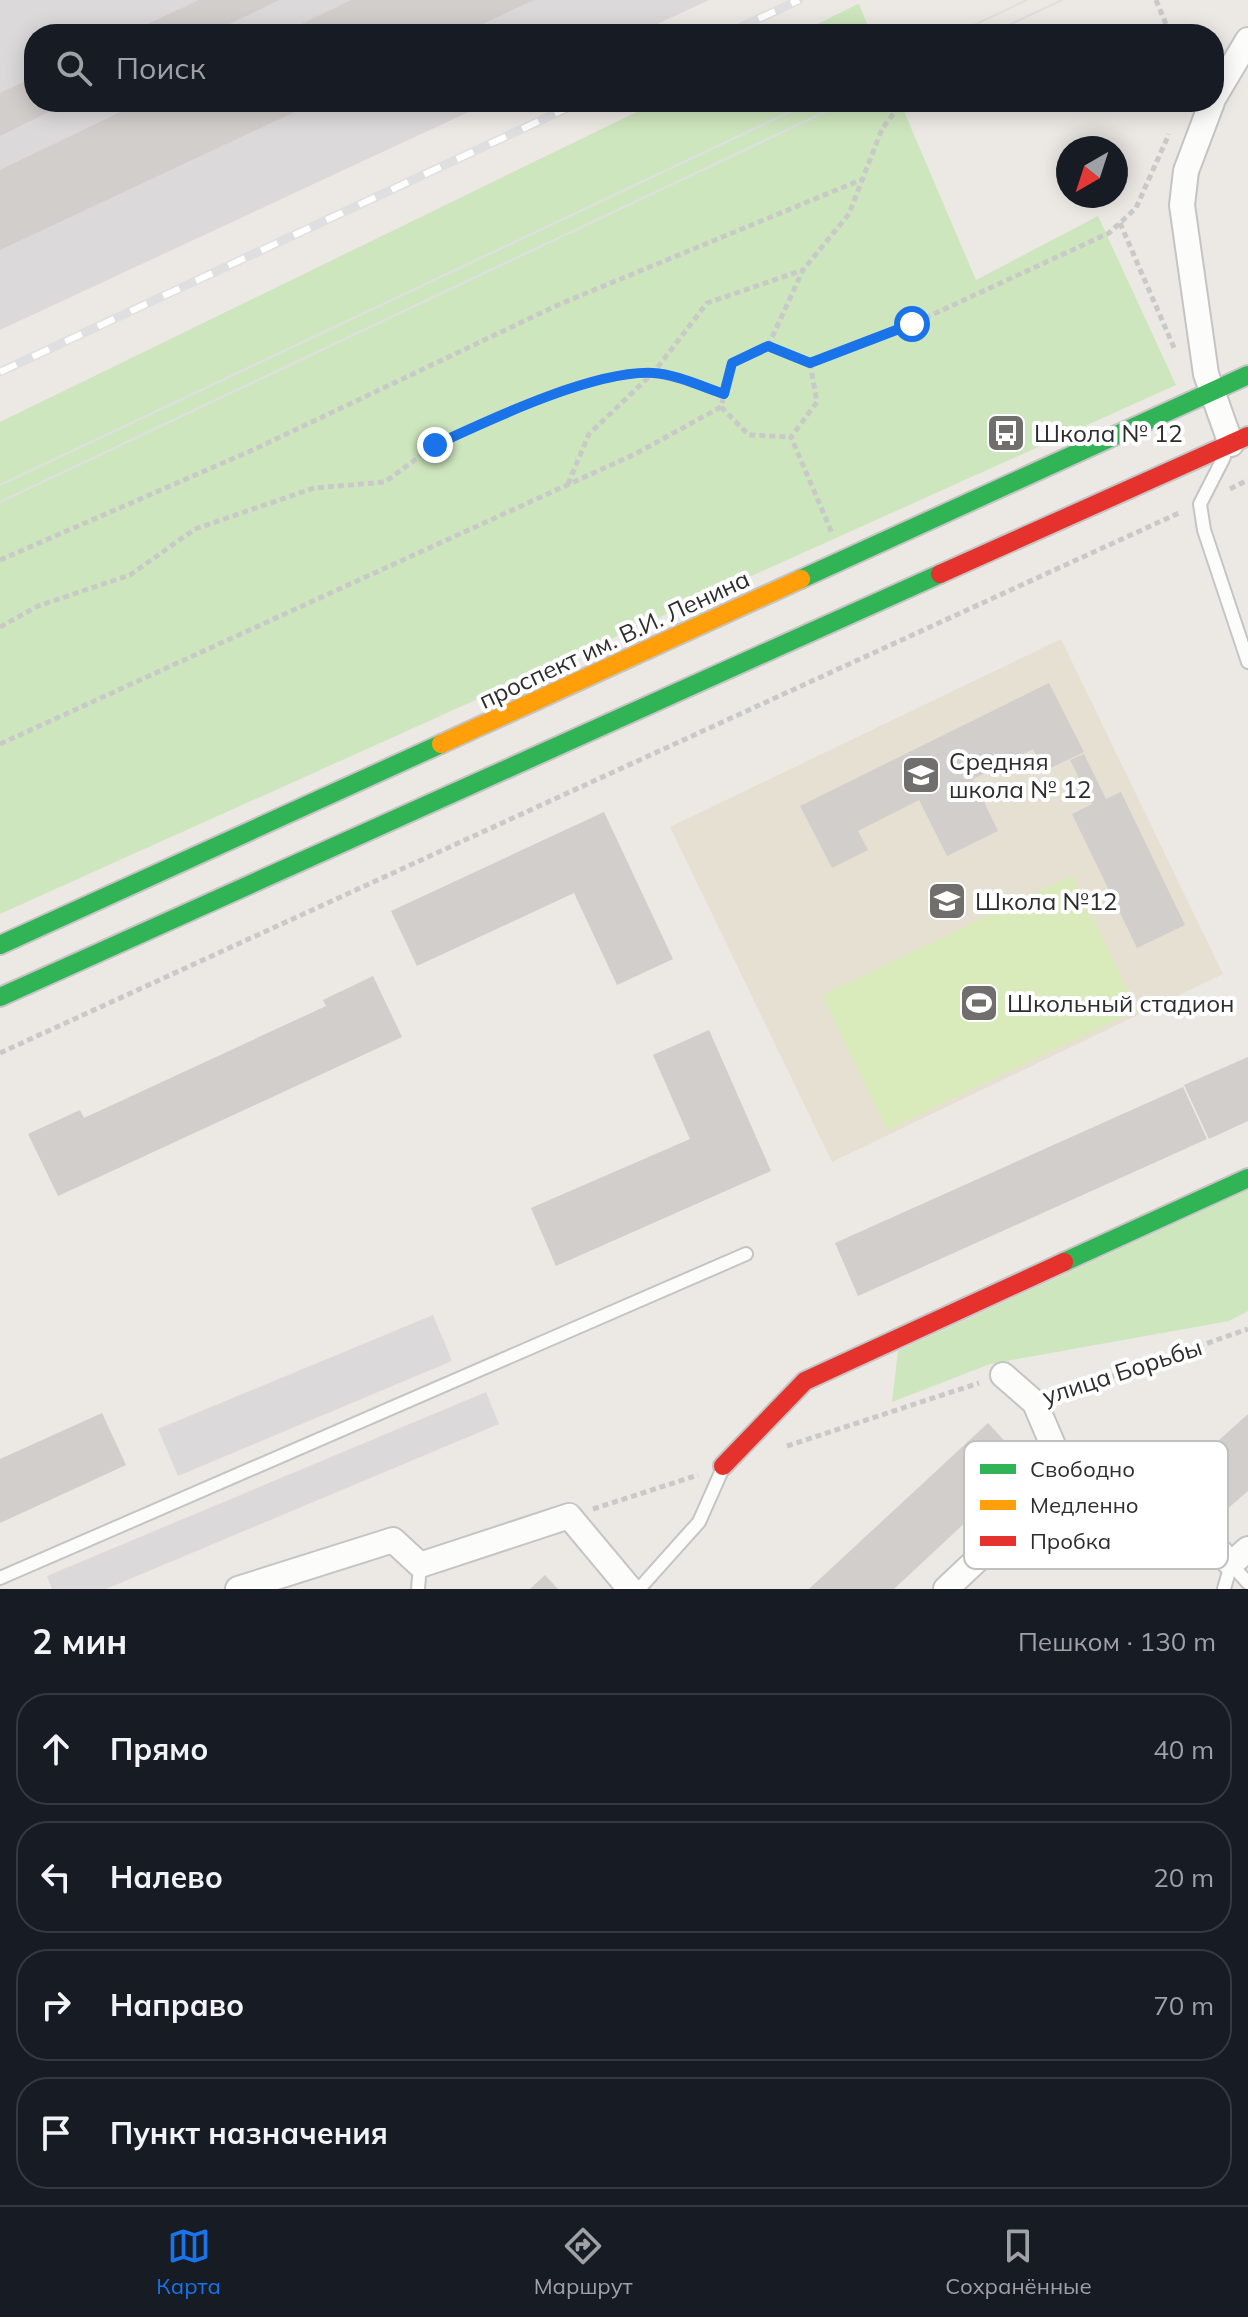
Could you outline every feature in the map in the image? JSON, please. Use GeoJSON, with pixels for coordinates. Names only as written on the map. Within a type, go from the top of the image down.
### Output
{"type":"FeatureCollection","features":[{"type":"Feature","properties":{"kind":"main road","name":"проспект им. В.И. Ленина"},"geometry":{"type":"LineString","coordinates":[[0,945],[1248,375]]}},
{"type":"Feature","properties":{"kind":"main road"},"geometry":{"type":"LineString","coordinates":[[0,997],[1239,440]]}},
{"type":"Feature","properties":{"kind":"main road"},"geometry":{"type":"LineString","coordinates":[[723,1466],[805,1381],[1248,1178]]}},
{"type":"Feature","properties":{"kind":"street"},"geometry":{"type":"LineString","coordinates":[[1224,81],[1248,40]]}},
{"type":"Feature","properties":{"kind":"street"},"geometry":{"type":"LineString","coordinates":[[1208,112],[1186,171],[1182,205],[1210,392],[1239,440]]}},
{"type":"Feature","properties":{"kind":"street","name":"улица Борьбы"},"geometry":{"type":"LineString","coordinates":[[1003,1375],[1035,1403]]}},
{"type":"Feature","properties":{"kind":"street"},"geometry":{"type":"LineString","coordinates":[[1035,1403],[1051,1441]]}},
{"type":"Feature","properties":{"kind":"street"},"geometry":{"type":"LineString","coordinates":[[238,1589],[393,1540],[419,1577],[569,1516],[630,1589]]}},
{"type":"Feature","properties":{"kind":"street"},"geometry":{"type":"LineString","coordinates":[[946,1589],[967,1569]]}},
{"type":"Feature","properties":{"kind":"lane"},"geometry":{"type":"LineString","coordinates":[[1239,440],[1200,504],[1204,530],[1248,662]]}},
{"type":"Feature","properties":{"kind":"lane"},"geometry":{"type":"LineString","coordinates":[[0,1578],[746,1254]]}},
{"type":"Feature","properties":{"kind":"lane"},"geometry":{"type":"LineString","coordinates":[[639,1589],[699,1522],[723,1466]]}},
{"type":"Feature","properties":{"kind":"lane"},"geometry":{"type":"LineString","coordinates":[[1240,1556],[1248,1583]]}},
{"type":"Feature","properties":{"kind":"lane"},"geometry":{"type":"LineString","coordinates":[[1224,1589],[1240,1556]]}},
{"type":"Feature","properties":{"kind":"path"},"geometry":{"type":"LineString","coordinates":[[1156,0],[1166,24]]}},
{"type":"Feature","properties":{"kind":"path"},"geometry":{"type":"LineString","coordinates":[[721,407],[732,363],[768,346],[803,270],[849,214],[882,129],[895,112]]}},
{"type":"Feature","properties":{"kind":"path"},"geometry":{"type":"LineString","coordinates":[[768,346],[810,363],[912,324],[1109,233],[1136,208],[1171,130]]}},
{"type":"Feature","properties":{"kind":"path"},"geometry":{"type":"LineString","coordinates":[[0,560],[255,449],[560,304],[863,179]]}},
{"type":"Feature","properties":{"kind":"path"},"geometry":{"type":"LineString","coordinates":[[1120,223],[1176,353]]}},
{"type":"Feature","properties":{"kind":"path"},"geometry":{"type":"LineString","coordinates":[[568,484],[589,434],[654,372],[707,303],[803,270]]}},
{"type":"Feature","properties":{"kind":"path"},"geometry":{"type":"LineString","coordinates":[[791,437],[817,402],[810,363]]}},
{"type":"Feature","properties":{"kind":"path"},"geometry":{"type":"LineString","coordinates":[[0,627],[38,606],[130,575],[195,529],[314,488],[385,482],[435,445],[500,414],[606,378],[654,372],[724,394]]}},
{"type":"Feature","properties":{"kind":"path"},"geometry":{"type":"LineString","coordinates":[[721,407],[749,435],[791,437]]}},
{"type":"Feature","properties":{"kind":"path"},"geometry":{"type":"LineString","coordinates":[[0,744],[568,484],[721,407]]}},
{"type":"Feature","properties":{"kind":"path"},"geometry":{"type":"LineString","coordinates":[[791,437],[827,519]]}},
{"type":"Feature","properties":{"kind":"path"},"geometry":{"type":"LineString","coordinates":[[0,1053],[1248,480]]}},
{"type":"Feature","properties":{"kind":"path","name":"улица Борьбы"},"geometry":{"type":"LineString","coordinates":[[1035,1403],[1248,1329]]}},
{"type":"Feature","properties":{"kind":"shaded area"},"geometry":{"type":"Polygon","coordinates":[[[0,0],[709,0],[657,24],[24,24],[24,112],[469,112],[0,330],[0,0]]]}},
{"type":"Feature","properties":{"kind":"shaded area","name":"Школа №12"},"geometry":{"type":"Polygon","coordinates":[[[1061,639],[1223,974],[832,1162],[670,827],[1061,639]]]}},
{"type":"Feature","properties":{"kind":"shaded area"},"geometry":{"type":"Polygon","coordinates":[[[433,1315],[452,1361],[178,1476],[158,1429],[433,1315]]]}},
{"type":"Feature","properties":{"kind":"shaded area"},"geometry":{"type":"Polygon","coordinates":[[[486,1392],[499,1424],[106,1589],[52,1589],[47,1576],[486,1392]]]}},
{"type":"Feature","properties":{"kind":"green space"},"geometry":{"type":"Polygon","coordinates":[[[858,4],[867,24],[817,24],[858,4]]]}},
{"type":"Feature","properties":{"kind":"green space"},"geometry":{"type":"Polygon","coordinates":[[[636,112],[904,112],[976,280],[1098,216],[1176,385],[0,914],[0,422],[636,112]]]}},
{"type":"Feature","properties":{"kind":"green space","name":"Школьный стадион"},"geometry":{"type":"Polygon","coordinates":[[[1072,875],[1137,1010],[887,1130],[822,995],[1072,875]]]}},
{"type":"Feature","properties":{"kind":"green space"},"geometry":{"type":"Polygon","coordinates":[[[1248,1190],[1248,1311],[1229,1321],[990,1364],[892,1402],[898,1351],[1248,1190]]]}},
{"type":"Feature","properties":{"kind":"building"},"geometry":{"type":"Polygon","coordinates":[[[199,0],[279,0],[230,24],[147,24],[199,0]]]}},
{"type":"Feature","properties":{"kind":"building"},"geometry":{"type":"Polygon","coordinates":[[[351,0],[534,0],[482,24],[302,24],[351,0]]]}},
{"type":"Feature","properties":{"kind":"building"},"geometry":{"type":"Polygon","coordinates":[[[24,82],[24,112],[49,112],[0,136],[0,93],[24,82]]]}},
{"type":"Feature","properties":{"kind":"building"},"geometry":{"type":"Polygon","coordinates":[[[120,112],[295,112],[0,250],[0,170],[120,112]]]}},
{"type":"Feature","properties":{"kind":"building","name":"Средняя школа № 12"},"geometry":{"type":"Polygon","coordinates":[[[1049,683],[1084,752],[1044,771],[1033,749],[973,779],[998,831],[947,856],[919,800],[858,831],[868,850],[832,868],[800,806],[1049,683]]]}},
{"type":"Feature","properties":{"kind":"building"},"geometry":{"type":"Polygon","coordinates":[[[1084,754],[1106,799],[1121,792],[1185,925],[1137,948],[1072,814],[1092,804],[1070,760],[1084,754]]]}},
{"type":"Feature","properties":{"kind":"building"},"geometry":{"type":"Polygon","coordinates":[[[604,812],[673,959],[617,985],[574,893],[417,966],[391,911],[604,812]]]}},
{"type":"Feature","properties":{"kind":"building"},"geometry":{"type":"Polygon","coordinates":[[[373,976],[402,1037],[58,1196],[28,1134],[80,1110],[84,1118],[326,1006],[323,1000],[373,976]]]}},
{"type":"Feature","properties":{"kind":"building"},"geometry":{"type":"Polygon","coordinates":[[[709,1030],[771,1171],[556,1266],[531,1208],[690,1139],[653,1055],[709,1030]]]}},
{"type":"Feature","properties":{"kind":"building"},"geometry":{"type":"Polygon","coordinates":[[[1248,1057],[1248,1121],[1209,1139],[1184,1085],[1248,1057]]]}},
{"type":"Feature","properties":{"kind":"building"},"geometry":{"type":"Polygon","coordinates":[[[1183,1087],[1207,1139],[858,1296],[835,1243],[1183,1087]]]}},
{"type":"Feature","properties":{"kind":"building"},"geometry":{"type":"Polygon","coordinates":[[[102,1413],[126,1465],[0,1523],[0,1459],[102,1413]]]}},
{"type":"Feature","properties":{"kind":"building"},"geometry":{"type":"Polygon","coordinates":[[[1248,1414],[1248,1491],[1228,1508],[1228,1441],[1218,1441],[1248,1414]]]}},
{"type":"Feature","properties":{"kind":"building"},"geometry":{"type":"Polygon","coordinates":[[[988,1423],[1005,1441],[969,1441],[988,1423]]]}},
{"type":"Feature","properties":{"kind":"building"},"geometry":{"type":"Polygon","coordinates":[[[964,1445],[964,1524],[894,1589],[809,1589],[964,1445]]]}},
{"type":"Feature","properties":{"kind":"building"},"geometry":{"type":"Polygon","coordinates":[[[545,1575],[558,1589],[530,1589],[545,1575]]]}},
{"type":"Feature","properties":{"kind":"tram line"},"geometry":{"type":"LineString","coordinates":[[976,24],[1027,0]]}},
{"type":"Feature","properties":{"kind":"tram line"},"geometry":{"type":"LineString","coordinates":[[1011,24],[1062,0]]}},
{"type":"Feature","properties":{"kind":"tram line"},"geometry":{"type":"LineString","coordinates":[[0,485],[790,112]]}},
{"type":"Feature","properties":{"kind":"tram line"},"geometry":{"type":"LineString","coordinates":[[0,502],[825,112]]}},
{"type":"Feature","properties":{"kind":"railway"},"geometry":{"type":"LineString","coordinates":[[747,24],[799,0]]}},
{"type":"Feature","properties":{"kind":"railway"},"geometry":{"type":"LineString","coordinates":[[0,372],[559,112]]}},
{"type":"Feature","properties":{"kind":"traffic: fast"},"geometry":{"type":"LineString","coordinates":[[801,579],[1248,375]]}},
{"type":"Feature","properties":{"kind":"traffic: fast"},"geometry":{"type":"LineString","coordinates":[[0,997],[940,574]]}},
{"type":"Feature","properties":{"kind":"traffic: fast"},"geometry":{"type":"LineString","coordinates":[[0,945],[441,744]]}},
{"type":"Feature","properties":{"kind":"traffic: fast"},"geometry":{"type":"LineString","coordinates":[[1064,1262],[1248,1178]]}},
{"type":"Feature","properties":{"kind":"traffic: slow"},"geometry":{"type":"LineString","coordinates":[[441,744],[801,579]]}},
{"type":"Feature","properties":{"kind":"traffic: jam"},"geometry":{"type":"LineString","coordinates":[[940,574],[1248,436]]}},
{"type":"Feature","properties":{"kind":"traffic: jam"},"geometry":{"type":"LineString","coordinates":[[723,1466],[805,1381],[1064,1262]]}},
{"type":"Feature","properties":{"kind":"place","name":"Школа № 12"},"geometry":{"type":"Point","coordinates":[1006,433]}},
{"type":"Feature","properties":{"kind":"place","name":"Средняя школа № 12"},"geometry":{"type":"Point","coordinates":[921,775]}},
{"type":"Feature","properties":{"kind":"place","name":"Школа №12"},"geometry":{"type":"Point","coordinates":[947,901]}},
{"type":"Feature","properties":{"kind":"place","name":"Школьный стадион"},"geometry":{"type":"Point","coordinates":[979,1003]}},
{"type":"Feature","properties":{"kind":"route"},"geometry":{"type":"LineString","coordinates":[[435,445],[500,414],[606,378],[654,372],[724,394],[732,363],[768,346],[810,363],[912,324]]}}]}
